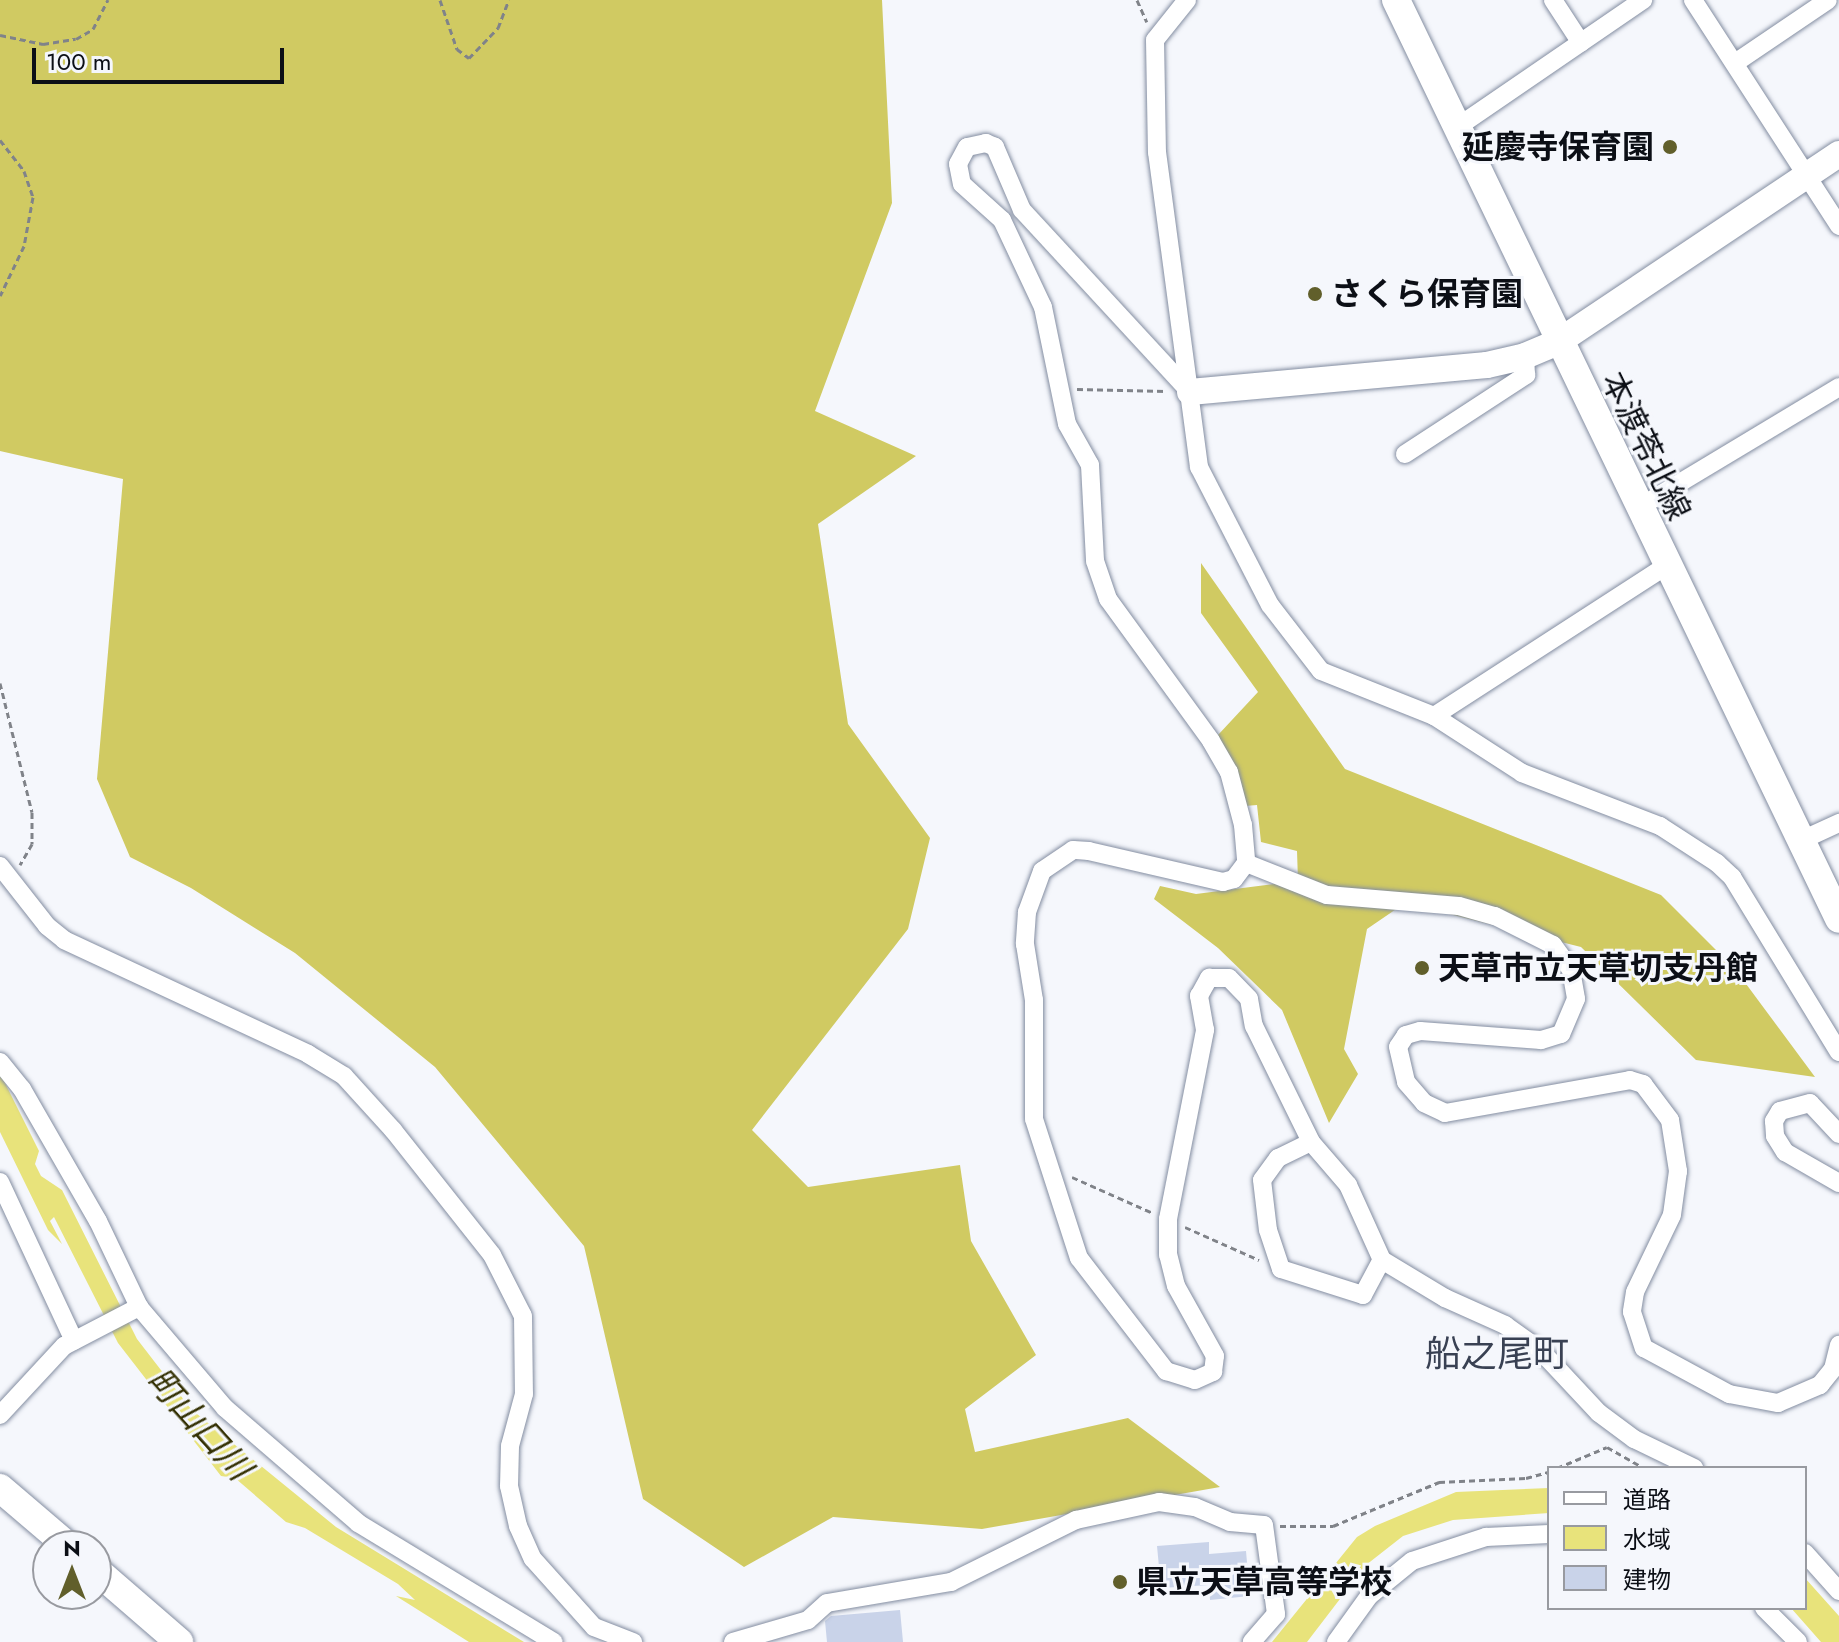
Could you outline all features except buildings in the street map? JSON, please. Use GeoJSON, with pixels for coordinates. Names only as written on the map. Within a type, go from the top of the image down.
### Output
{"type":"FeatureCollection","features":[{"type":"Feature","properties":{"kind":"main road","name":"本渡苓北線"},"geometry":{"type":"LineString","coordinates":[[1396,0],[1638,508],[1839,919]]}},
{"type":"Feature","properties":{"kind":"main road"},"geometry":{"type":"LineString","coordinates":[[0,1488],[49,1530]]}},
{"type":"Feature","properties":{"kind":"main road"},"geometry":{"type":"LineString","coordinates":[[112,1584],[179,1642]]}},
{"type":"Feature","properties":{"kind":"street"},"geometry":{"type":"LineString","coordinates":[[1187,0],[1155,40],[1157,152],[1199,467],[1270,605],[1321,671],[1434,716],[1522,773],[1660,826],[1717,863],[1732,877],[1839,1052]]}},
{"type":"Feature","properties":{"kind":"street"},"geometry":{"type":"LineString","coordinates":[[1553,0],[1581,43]]}},
{"type":"Feature","properties":{"kind":"street"},"geometry":{"type":"LineString","coordinates":[[1456,128],[1643,0]]}},
{"type":"Feature","properties":{"kind":"street"},"geometry":{"type":"LineString","coordinates":[[1693,0],[1810,173],[1839,226]]}},
{"type":"Feature","properties":{"kind":"street"},"geometry":{"type":"LineString","coordinates":[[1735,63],[1828,0]]}},
{"type":"Feature","properties":{"kind":"street"},"geometry":{"type":"LineString","coordinates":[[1190,392],[1022,210],[995,147],[986,143],[967,147],[958,174],[969,194],[1002,220],[1032,279],[1053,345],[1057,389],[1067,424],[1090,465],[1095,561],[1108,599],[1229,772],[1246,863],[1234,879],[1223,882],[1073,850],[1042,871],[1027,912],[1025,944],[1034,1000],[1034,1119],[1079,1258],[1166,1371],[1181,1379],[1206,1378],[1213,1372],[1215,1356],[1176,1286],[1168,1255],[1205,1030],[1198,1004],[1209,978],[1229,978],[1245,992],[1254,1026],[1311,1142],[1348,1185],[1382,1260],[1445,1298],[1505,1325],[1540,1350],[1599,1413],[1634,1439],[1690,1466]]}},
{"type":"Feature","properties":{"kind":"street"},"geometry":{"type":"LineString","coordinates":[[1190,392],[1487,365],[1525,356],[1558,342],[1839,154]]}},
{"type":"Feature","properties":{"kind":"street"},"geometry":{"type":"LineString","coordinates":[[1405,454],[1526,375],[1525,356]]}},
{"type":"Feature","properties":{"kind":"street"},"geometry":{"type":"LineString","coordinates":[[1638,508],[1839,387]]}},
{"type":"Feature","properties":{"kind":"street"},"geometry":{"type":"LineString","coordinates":[[1434,716],[1666,566]]}},
{"type":"Feature","properties":{"kind":"street"},"geometry":{"type":"LineString","coordinates":[[1802,840],[1839,823]]}},
{"type":"Feature","properties":{"kind":"street"},"geometry":{"type":"LineString","coordinates":[[1246,863],[1327,895],[1459,906],[1495,916],[1553,945],[1571,970],[1576,999],[1561,1034],[1541,1040],[1420,1031],[1406,1035],[1398,1047],[1406,1082],[1424,1103],[1445,1113],[1630,1080],[1643,1084],[1670,1120],[1678,1171],[1672,1215],[1635,1292],[1632,1312],[1644,1348],[1729,1394],[1778,1403],[1820,1385],[1833,1369],[1839,1345]]}},
{"type":"Feature","properties":{"kind":"street"},"geometry":{"type":"LineString","coordinates":[[6,872],[47,926],[64,940],[308,1054],[344,1076],[492,1255],[523,1316],[524,1394],[510,1473],[518,1526],[533,1559],[594,1627],[633,1642]]}},
{"type":"Feature","properties":{"kind":"street"},"geometry":{"type":"LineString","coordinates":[[0,1062],[22,1089],[98,1221],[133,1311],[225,1408],[305,1481],[358,1523],[554,1642]]}},
{"type":"Feature","properties":{"kind":"street"},"geometry":{"type":"LineString","coordinates":[[1839,1134],[1810,1103],[1788,1107],[1774,1121],[1775,1136],[1785,1152],[1839,1183]]}},
{"type":"Feature","properties":{"kind":"street"},"geometry":{"type":"LineString","coordinates":[[1311,1142],[1278,1158],[1262,1180],[1268,1230],[1281,1269],[1363,1295],[1382,1260]]}},
{"type":"Feature","properties":{"kind":"street"},"geometry":{"type":"LineString","coordinates":[[0,1182],[77,1339]]}},
{"type":"Feature","properties":{"kind":"street"},"geometry":{"type":"LineString","coordinates":[[0,1415],[77,1339],[133,1311]]}},
{"type":"Feature","properties":{"kind":"street"},"geometry":{"type":"LineString","coordinates":[[733,1642],[808,1620],[827,1603],[951,1582],[1076,1520],[1119,1508],[1178,1502],[1230,1522],[1264,1525],[1276,1614],[1252,1642]]}},
{"type":"Feature","properties":{"kind":"street"},"geometry":{"type":"LineString","coordinates":[[1336,1642],[1369,1596],[1412,1561],[1486,1537],[1547,1534]]}},
{"type":"Feature","properties":{"kind":"street"},"geometry":{"type":"LineString","coordinates":[[1807,1555],[1838,1588]]}},
{"type":"Feature","properties":{"kind":"street"},"geometry":{"type":"LineString","coordinates":[[1766,1610],[1798,1642]]}},
{"type":"Feature","properties":{"kind":"street"},"geometry":{"type":"LineString","coordinates":[[581,1642],[594,1627]]}},
{"type":"Feature","properties":{"kind":"path"},"geometry":{"type":"LineString","coordinates":[[0,35],[43,44],[76,39],[93,29],[108,0]]}},
{"type":"Feature","properties":{"kind":"path"},"geometry":{"type":"LineString","coordinates":[[440,0],[457,49],[469,58],[498,28],[509,0]]}},
{"type":"Feature","properties":{"kind":"path"},"geometry":{"type":"LineString","coordinates":[[1137,0],[1155,40]]}},
{"type":"Feature","properties":{"kind":"path"},"geometry":{"type":"LineString","coordinates":[[0,140],[24,171],[33,197],[24,246],[0,296]]}},
{"type":"Feature","properties":{"kind":"path"},"geometry":{"type":"LineString","coordinates":[[1057,389],[1190,392]]}},
{"type":"Feature","properties":{"kind":"path"},"geometry":{"type":"LineString","coordinates":[[0,683],[32,812],[32,844],[6,872]]}},
{"type":"Feature","properties":{"kind":"path"},"geometry":{"type":"LineString","coordinates":[[1073,1178],[1281,1269]]}},
{"type":"Feature","properties":{"kind":"path"},"geometry":{"type":"LineString","coordinates":[[1562,1466],[1607,1447],[1640,1466]]}},
{"type":"Feature","properties":{"kind":"path"},"geometry":{"type":"LineString","coordinates":[[1264,1525],[1333,1526],[1439,1482],[1547,1472]]}},
{"type":"Feature","properties":{"kind":"shaded area"},"geometry":{"type":"Polygon","coordinates":[[[0,0],[882,0],[892,203],[815,411],[916,456],[818,524],[848,724],[930,838],[908,929],[752,1130],[808,1187],[960,1165],[971,1241],[1036,1355],[965,1409],[975,1452],[1128,1418],[1220,1487],[982,1529],[833,1517],[744,1567],[643,1499],[584,1246],[435,1067],[295,953],[191,888],[130,857],[97,779],[123,479],[0,451],[0,0]]]}},
{"type":"Feature","properties":{"kind":"shaded area"},"geometry":{"type":"Polygon","coordinates":[[[1201,563],[1345,769],[1661,895],[1735,969],[1815,1077],[1696,1060],[1581,947],[1405,903],[1367,929],[1344,1049],[1358,1074],[1329,1123],[1282,1010],[1218,948],[1154,899],[1160,886],[1196,894],[1298,881],[1297,851],[1261,842],[1257,805],[1233,807],[1218,735],[1258,692],[1201,613],[1201,563]]]}},
{"type":"Feature","properties":{"kind":"water","name":"町山口川"},"geometry":{"type":"Polygon","coordinates":[[[0,1073],[39,1151],[35,1164],[41,1176],[62,1190],[137,1339],[191,1409],[336,1527],[524,1642],[469,1642],[396,1596],[415,1600],[398,1584],[305,1528],[286,1522],[235,1478],[221,1476],[118,1343],[54,1217],[50,1221],[62,1244],[48,1230],[0,1132],[0,1073]]]}},
{"type":"Feature","properties":{"kind":"water"},"geometry":{"type":"Polygon","coordinates":[[[1547,1488],[1547,1513],[1453,1520],[1403,1536],[1366,1565],[1307,1642],[1272,1642],[1357,1537],[1375,1526],[1456,1492],[1547,1488]]]}},
{"type":"Feature","properties":{"kind":"water"},"geometry":{"type":"Polygon","coordinates":[[[1807,1580],[1839,1616],[1839,1642],[1821,1642],[1793,1610],[1807,1610],[1807,1580]]]}},
{"type":"Feature","properties":{"kind":"place","name":"延慶寺保育園"},"geometry":{"type":"Point","coordinates":[1670,147]}},
{"type":"Feature","properties":{"kind":"place","name":"さくら保育園"},"geometry":{"type":"Point","coordinates":[1315,294]}},
{"type":"Feature","properties":{"kind":"place","name":"天草市立天草切支丹館"},"geometry":{"type":"Point","coordinates":[1422,968]}},
{"type":"Feature","properties":{"kind":"place","name":"県立天草高等学校"},"geometry":{"type":"Point","coordinates":[1120,1582]}},
{"type":"Feature","properties":{"kind":"district","name":"船之尾町"},"geometry":{"type":"Point","coordinates":[1497,1354]}}]}
